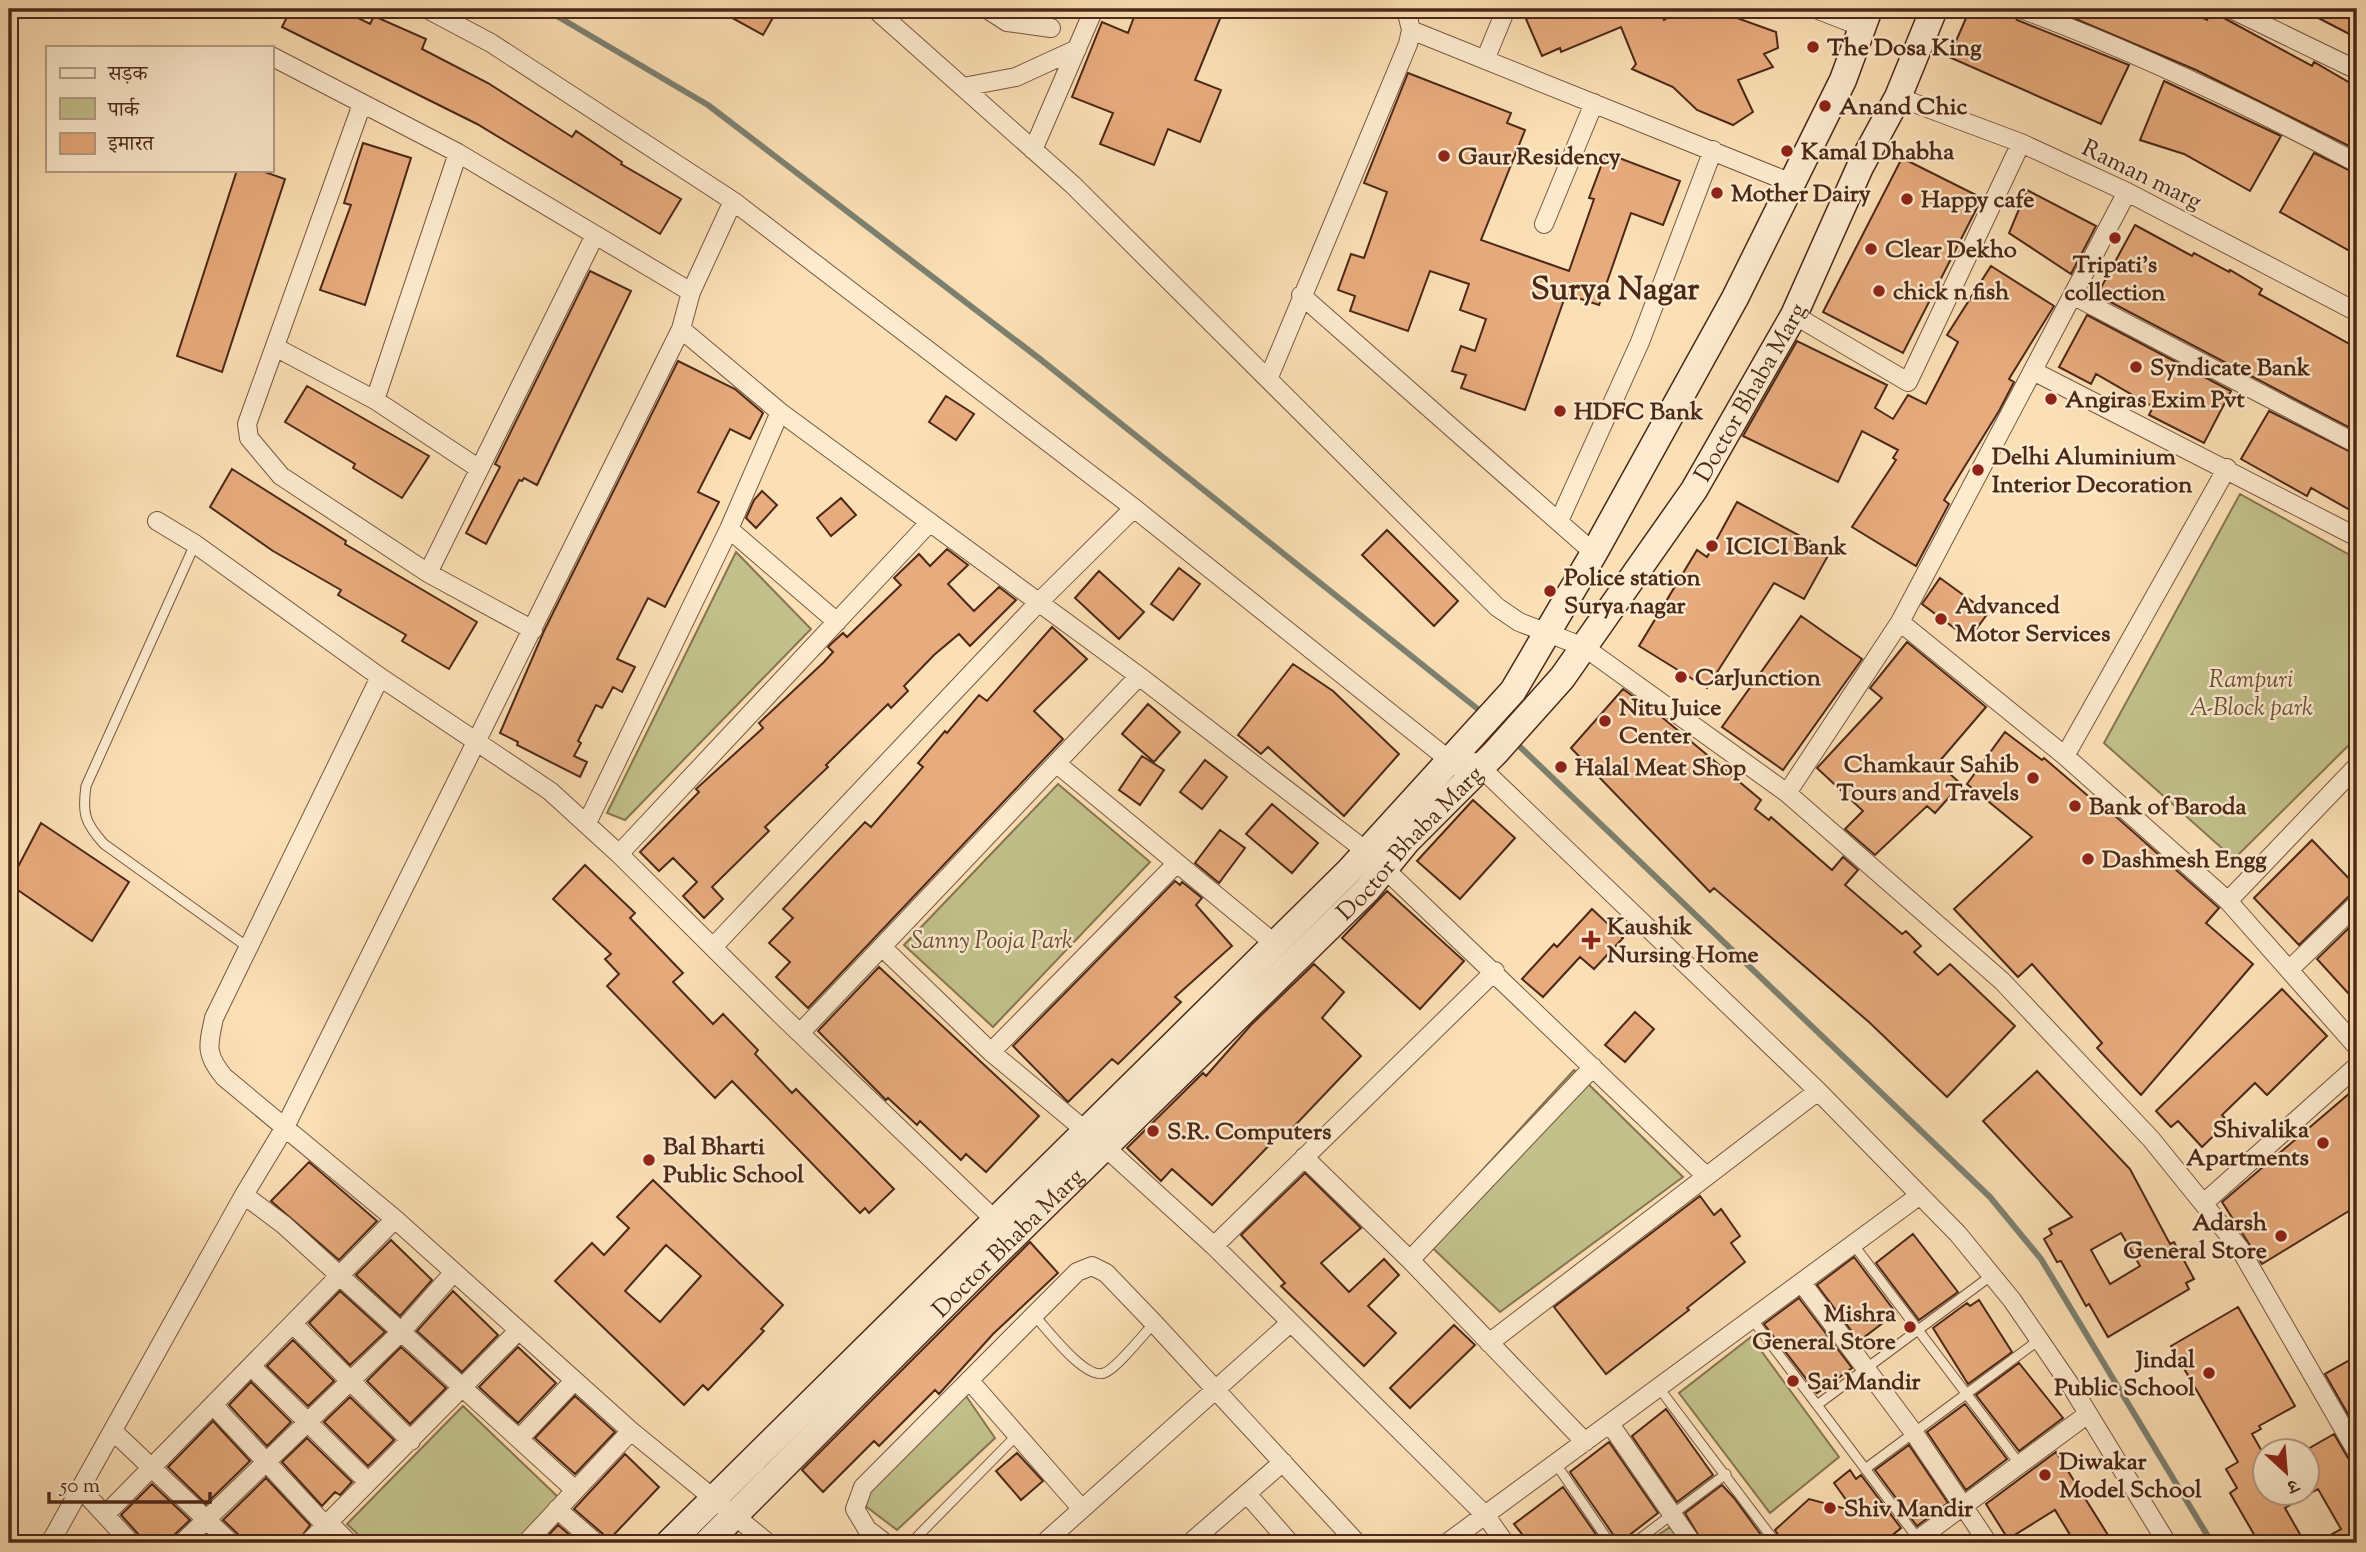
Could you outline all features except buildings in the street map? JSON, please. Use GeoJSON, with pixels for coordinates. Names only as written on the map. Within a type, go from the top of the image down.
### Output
{"type":"FeatureCollection","features":[{"type":"Feature","properties":{"kind":"street"},"geometry":{"type":"LineString","coordinates":[[427,9],[491,43],[733,201],[1134,508],[1472,758],[1818,1091],[1920,1195],[1992,1275],[2088,1415],[2167,1543]]}},
{"type":"Feature","properties":{"kind":"street"},"geometry":{"type":"LineString","coordinates":[[875,9],[1033,149],[1269,377],[1497,607],[1519,622],[1548,631],[1584,648],[1787,793],[2002,981],[2151,1139],[2205,1202],[2240,1249],[2357,1452]]}},
{"type":"Feature","properties":{"kind":"street"},"geometry":{"type":"LineString","coordinates":[[987,9],[1007,22],[1051,28]]}},
{"type":"Feature","properties":{"kind":"street"},"geometry":{"type":"LineString","coordinates":[[1033,149],[1094,9]]}},
{"type":"Feature","properties":{"kind":"street"},"geometry":{"type":"LineString","coordinates":[[1269,377],[1411,30],[1406,9]]}},
{"type":"Feature","properties":{"kind":"street"},"geometry":{"type":"LineString","coordinates":[[1485,60],[1506,9]]}},
{"type":"Feature","properties":{"kind":"street"},"geometry":{"type":"LineString","coordinates":[[1816,9],[1866,18]]}},
{"type":"Feature","properties":{"kind":"street","name":"Doctor Bhaba Marg"},"geometry":{"type":"LineString","coordinates":[[669,1543],[1275,944],[1374,860],[1472,758],[1530,713],[1562,678],[1694,490],[1794,315],[1860,167],[1898,97],[1934,9]]}},
{"type":"Feature","properties":{"kind":"street"},"geometry":{"type":"LineString","coordinates":[[2021,9],[2080,31],[2215,91],[2357,163]]}},
{"type":"Feature","properties":{"kind":"street"},"geometry":{"type":"LineString","coordinates":[[2231,9],[2357,71]]}},
{"type":"Feature","properties":{"kind":"street","name":"Doctor Bhaba Marg"},"geometry":{"type":"LineString","coordinates":[[1472,758],[1594,553],[1794,184],[1843,80],[1866,18]]}},
{"type":"Feature","properties":{"kind":"street"},"geometry":{"type":"LineString","coordinates":[[1411,30],[1794,184]]}},
{"type":"Feature","properties":{"kind":"street"},"geometry":{"type":"LineString","coordinates":[[963,87],[1016,77],[1077,49]]}},
{"type":"Feature","properties":{"kind":"street"},"geometry":{"type":"LineString","coordinates":[[273,57],[458,153],[691,292]]}},
{"type":"Feature","properties":{"kind":"street","name":"Raman marg"},"geometry":{"type":"LineString","coordinates":[[1898,97],[2021,143],[2127,192],[2357,312]]}},
{"type":"Feature","properties":{"kind":"street"},"geometry":{"type":"LineString","coordinates":[[1544,224],[1594,103]]}},
{"type":"Feature","properties":{"kind":"street"},"geometry":{"type":"LineString","coordinates":[[362,104],[247,424],[249,438],[262,457],[281,476],[428,573],[533,630]]}},
{"type":"Feature","properties":{"kind":"street"},"geometry":{"type":"LineString","coordinates":[[1794,315],[1909,382],[2021,143]]}},
{"type":"Feature","properties":{"kind":"street"},"geometry":{"type":"LineString","coordinates":[[1559,521],[1640,342],[1713,150]]}},
{"type":"Feature","properties":{"kind":"street"},"geometry":{"type":"LineString","coordinates":[[375,400],[458,153]]}},
{"type":"Feature","properties":{"kind":"street"},"geometry":{"type":"LineString","coordinates":[[1787,793],[1900,622],[2127,192]]}},
{"type":"Feature","properties":{"kind":"street"},"geometry":{"type":"LineString","coordinates":[[50,1543],[244,1195],[285,1127],[681,329],[691,292],[733,201]]}},
{"type":"Feature","properties":{"kind":"street"},"geometry":{"type":"LineString","coordinates":[[428,573],[595,235]]}},
{"type":"Feature","properties":{"kind":"street"},"geometry":{"type":"LineString","coordinates":[[1301,295],[1594,553]]}},
{"type":"Feature","properties":{"kind":"street"},"geometry":{"type":"LineString","coordinates":[[2074,296],[2357,444]]}},
{"type":"Feature","properties":{"kind":"street"},"geometry":{"type":"LineString","coordinates":[[681,329],[780,412],[1037,604],[1139,676],[1374,860],[1495,971],[1705,1175]]}},
{"type":"Feature","properties":{"kind":"street"},"geometry":{"type":"LineString","coordinates":[[275,347],[375,400],[478,468]]}},
{"type":"Feature","properties":{"kind":"street"},"geometry":{"type":"LineString","coordinates":[[2033,371],[2227,468],[2357,537]]}},
{"type":"Feature","properties":{"kind":"street"},"geometry":{"type":"LineString","coordinates":[[587,823],[729,529],[780,412]]}},
{"type":"Feature","properties":{"kind":"street"},"geometry":{"type":"LineString","coordinates":[[2065,756],[2227,468]]}},
{"type":"Feature","properties":{"kind":"street"},"geometry":{"type":"LineString","coordinates":[[713,947],[1037,604],[1134,508]]}},
{"type":"Feature","properties":{"kind":"street"},"geometry":{"type":"LineString","coordinates":[[157,521],[195,544],[380,677],[550,791],[587,823],[995,1220]]}},
{"type":"Feature","properties":{"kind":"street"},"geometry":{"type":"LineString","coordinates":[[619,854],[930,522]]}},
{"type":"Feature","properties":{"kind":"street"},"geometry":{"type":"LineString","coordinates":[[729,529],[837,622]]}},
{"type":"Feature","properties":{"kind":"street"},"geometry":{"type":"LineString","coordinates":[[1900,622],[2065,756],[2228,901],[2357,1047]]}},
{"type":"Feature","properties":{"kind":"street"},"geometry":{"type":"LineString","coordinates":[[800,1033],[1139,676]]}},
{"type":"Feature","properties":{"kind":"street"},"geometry":{"type":"LineString","coordinates":[[380,677],[214,1018],[208,1045],[210,1061],[224,1077],[395,1219],[631,1432],[768,1543]]}},
{"type":"Feature","properties":{"kind":"street"},"geometry":{"type":"LineString","coordinates":[[1056,763],[1275,944]]}},
{"type":"Feature","properties":{"kind":"street"},"geometry":{"type":"LineString","coordinates":[[2228,901],[2357,766]]}},
{"type":"Feature","properties":{"kind":"street","name":"Doctor Bhaba Marg"},"geometry":{"type":"LineString","coordinates":[[707,1543],[1367,890],[1374,860]]}},
{"type":"Feature","properties":{"kind":"street"},"geometry":{"type":"LineString","coordinates":[[991,1052],[1177,863]]}},
{"type":"Feature","properties":{"kind":"street"},"geometry":{"type":"LineString","coordinates":[[2290,969],[2357,904]]}},
{"type":"Feature","properties":{"kind":"street"},"geometry":{"type":"LineString","coordinates":[[882,947],[991,1052],[1105,1147],[1214,1246],[1486,1516],[1505,1543]]}},
{"type":"Feature","properties":{"kind":"street"},"geometry":{"type":"LineString","coordinates":[[1214,1246],[1495,971]]}},
{"type":"Feature","properties":{"kind":"street"},"geometry":{"type":"LineString","coordinates":[[2205,1202],[2357,1066]]}},
{"type":"Feature","properties":{"kind":"street"},"geometry":{"type":"LineString","coordinates":[[1410,1260],[1593,1067]]}},
{"type":"Feature","properties":{"kind":"street"},"geometry":{"type":"LineString","coordinates":[[1489,1343],[1818,1091]]}},
{"type":"Feature","properties":{"kind":"street"},"geometry":{"type":"LineString","coordinates":[[1304,1157],[1410,1260],[1585,1442]]}},
{"type":"Feature","properties":{"kind":"street"},"geometry":{"type":"LineString","coordinates":[[244,1195],[270,1213],[341,1275],[575,1490]]}},
{"type":"Feature","properties":{"kind":"street"},"geometry":{"type":"LineString","coordinates":[[1447,1543],[1920,1195]]}},
{"type":"Feature","properties":{"kind":"street"},"geometry":{"type":"LineString","coordinates":[[105,1515],[395,1219]]}},
{"type":"Feature","properties":{"kind":"street"},"geometry":{"type":"LineString","coordinates":[[885,1543],[859,1518],[855,1508],[856,1498],[863,1487],[1077,1272],[1093,1266],[1106,1273],[1154,1323],[1357,1543]]}},
{"type":"Feature","properties":{"kind":"street"},"geometry":{"type":"LineString","coordinates":[[182,1543],[401,1332],[454,1272]]}},
{"type":"Feature","properties":{"kind":"street"},"geometry":{"type":"LineString","coordinates":[[1802,1283],[1914,1433],[1988,1543]]}},
{"type":"Feature","properties":{"kind":"street"},"geometry":{"type":"LineString","coordinates":[[1044,1543],[1290,1322]]}},
{"type":"Feature","properties":{"kind":"street"},"geometry":{"type":"LineString","coordinates":[[294,1325],[411,1441]]}},
{"type":"Feature","properties":{"kind":"street"},"geometry":{"type":"LineString","coordinates":[[308,1543],[518,1331]]}},
{"type":"Feature","properties":{"kind":"street"},"geometry":{"type":"LineString","coordinates":[[252,1367],[368,1482]]}},
{"type":"Feature","properties":{"kind":"street"},"geometry":{"type":"LineString","coordinates":[[969,1380],[1082,1508]]}},
{"type":"Feature","properties":{"kind":"street"},"geometry":{"type":"LineString","coordinates":[[519,1439],[574,1381]]}},
{"type":"Feature","properties":{"kind":"street"},"geometry":{"type":"LineString","coordinates":[[213,1405],[268,1461]]}},
{"type":"Feature","properties":{"kind":"street"},"geometry":{"type":"LineString","coordinates":[[1916,1541],[2088,1415]]}},
{"type":"Feature","properties":{"kind":"street"},"geometry":{"type":"LineString","coordinates":[[1610,1424],[1692,1543]]}},
{"type":"Feature","properties":{"kind":"street"},"geometry":{"type":"LineString","coordinates":[[114,1432],[231,1543]]}},
{"type":"Feature","properties":{"kind":"street"},"geometry":{"type":"LineString","coordinates":[[526,1543],[631,1432]]}},
{"type":"Feature","properties":{"kind":"street"},"geometry":{"type":"LineString","coordinates":[[268,1461],[265,1464],[326,1526],[328,1523]]}},
{"type":"Feature","properties":{"kind":"street"},"geometry":{"type":"LineString","coordinates":[[1190,1543],[1283,1462]]}},
{"type":"Feature","properties":{"kind":"street"},"geometry":{"type":"LineString","coordinates":[[81,1489],[131,1543]]}},
{"type":"Feature","properties":{"kind":"street"},"geometry":{"type":"LineString","coordinates":[[1247,1494],[1290,1543]]}},
{"type":"Feature","properties":{"kind":"street"},"geometry":{"type":"LineString","coordinates":[[557,1509],[596,1543]]}},
{"type":"Feature","properties":{"kind":"street"},"geometry":{"type":"LineString","coordinates":[[328,1523],[349,1543]]}},
{"type":"Feature","properties":{"kind":"lane"},"geometry":{"type":"LineString","coordinates":[[195,544],[86,786],[83,805],[88,826],[104,844],[249,948]]}},
{"type":"Feature","properties":{"kind":"lane"},"geometry":{"type":"LineString","coordinates":[[1853,1244],[2021,1466]]}},
{"type":"Feature","properties":{"kind":"lane"},"geometry":{"type":"LineString","coordinates":[[1817,1405],[1992,1275]]}},
{"type":"Feature","properties":{"kind":"lane"},"geometry":{"type":"LineString","coordinates":[[1034,1315],[1083,1368],[1096,1374],[1109,1370],[1154,1323]]}},
{"type":"Feature","properties":{"kind":"lane"},"geometry":{"type":"LineString","coordinates":[[1752,1319],[1916,1541]]}},
{"type":"Feature","properties":{"kind":"lane"},"geometry":{"type":"LineString","coordinates":[[1865,1469],[2039,1340]]}},
{"type":"Feature","properties":{"kind":"lane"},"geometry":{"type":"LineString","coordinates":[[1659,1388],[1726,1474],[1771,1542]]}},
{"type":"Feature","properties":{"kind":"lane"},"geometry":{"type":"LineString","coordinates":[[911,1543],[1017,1435]]}},
{"type":"Feature","properties":{"kind":"lane"},"geometry":{"type":"LineString","coordinates":[[1556,1464],[1609,1543]]}},
{"type":"Feature","properties":{"kind":"lane"},"geometry":{"type":"LineString","coordinates":[[1634,1543],[1726,1474]]}},
{"type":"Feature","properties":{"kind":"green space","name":"Rampuri A-Block park"},"geometry":{"type":"Polygon","coordinates":[[[2240,494],[2357,559],[2357,737],[2234,859],[2104,743],[2240,494]]]}},
{"type":"Feature","properties":{"kind":"green space"},"geometry":{"type":"Polygon","coordinates":[[[736,552],[811,629],[625,820],[607,813],[736,552]]]}},
{"type":"Feature","properties":{"kind":"green space","name":"Sanny Pooja Park"},"geometry":{"type":"Polygon","coordinates":[[[1058,784],[1150,862],[993,1027],[904,945],[1058,784]]]}},
{"type":"Feature","properties":{"kind":"green space"},"geometry":{"type":"Polygon","coordinates":[[[1574,1070],[1683,1177],[1500,1312],[1421,1237],[1574,1070]]]}},
{"type":"Feature","properties":{"kind":"green space"},"geometry":{"type":"Polygon","coordinates":[[[1751,1337],[1839,1457],[1770,1513],[1679,1393],[1751,1337]]]}},
{"type":"Feature","properties":{"kind":"green space"},"geometry":{"type":"Polygon","coordinates":[[[966,1396],[995,1438],[897,1530],[860,1502],[966,1396]]]}},
{"type":"Feature","properties":{"kind":"green space"},"geometry":{"type":"Polygon","coordinates":[[[463,1406],[558,1497],[514,1543],[367,1543],[347,1524],[463,1406]]]}},
{"type":"Feature","properties":{"kind":"green space"},"geometry":{"type":"Polygon","coordinates":[[[1670,1527],[1682,1543],[1646,1543],[1670,1527]]]}},
{"type":"Feature","properties":{"kind":"waterway"},"geometry":{"type":"LineString","coordinates":[[545,9],[708,105],[1040,359],[1484,714]]}},
{"type":"Feature","properties":{"kind":"waterway"},"geometry":{"type":"LineString","coordinates":[[1515,742],[1990,1197],[2041,1259],[2212,1543]]}},
{"type":"Feature","properties":{"kind":"place","name":"The Dosa King"},"geometry":{"type":"Point","coordinates":[1813,47]}},
{"type":"Feature","properties":{"kind":"place","name":"Anand Chic"},"geometry":{"type":"Point","coordinates":[1825,106]}},
{"type":"Feature","properties":{"kind":"place","name":"Kamal Dhabha"},"geometry":{"type":"Point","coordinates":[1787,151]}},
{"type":"Feature","properties":{"kind":"place","name":"Gaur Residency"},"geometry":{"type":"Point","coordinates":[1444,156]}},
{"type":"Feature","properties":{"kind":"place","name":"Mother Dairy"},"geometry":{"type":"Point","coordinates":[1717,193]}},
{"type":"Feature","properties":{"kind":"place","name":"Happy cafe"},"geometry":{"type":"Point","coordinates":[1907,199]}},
{"type":"Feature","properties":{"kind":"place","name":"Tripati's collection"},"geometry":{"type":"Point","coordinates":[2115,238]}},
{"type":"Feature","properties":{"kind":"place","name":"Clear Dekho"},"geometry":{"type":"Point","coordinates":[1871,249]}},
{"type":"Feature","properties":{"kind":"place","name":"chick n fish"},"geometry":{"type":"Point","coordinates":[1879,291]}},
{"type":"Feature","properties":{"kind":"place","name":"Syndicate Bank"},"geometry":{"type":"Point","coordinates":[2136,367]}},
{"type":"Feature","properties":{"kind":"place","name":"Angiras Exim Pvt"},"geometry":{"type":"Point","coordinates":[2051,399]}},
{"type":"Feature","properties":{"kind":"place","name":"HDFC Bank"},"geometry":{"type":"Point","coordinates":[1560,411]}},
{"type":"Feature","properties":{"kind":"place","name":"Delhi Aluminium Interior Decoration"},"geometry":{"type":"Point","coordinates":[1978,470]}},
{"type":"Feature","properties":{"kind":"place","name":"ICICI Bank"},"geometry":{"type":"Point","coordinates":[1712,546]}},
{"type":"Feature","properties":{"kind":"place","name":"Police station Surya nagar"},"geometry":{"type":"Point","coordinates":[1550,591]}},
{"type":"Feature","properties":{"kind":"place","name":"Advanced Motor Services"},"geometry":{"type":"Point","coordinates":[1941,619]}},
{"type":"Feature","properties":{"kind":"place","name":"CarJunction"},"geometry":{"type":"Point","coordinates":[1681,677]}},
{"type":"Feature","properties":{"kind":"place","name":"Nitu Juice Center"},"geometry":{"type":"Point","coordinates":[1605,721]}},
{"type":"Feature","properties":{"kind":"place","name":"Halal Meat Shop"},"geometry":{"type":"Point","coordinates":[1561,767]}},
{"type":"Feature","properties":{"kind":"place","name":"Chamkaur Sahib Tours and Travels"},"geometry":{"type":"Point","coordinates":[2033,778]}},
{"type":"Feature","properties":{"kind":"place","name":"Bank of Baroda"},"geometry":{"type":"Point","coordinates":[2075,806]}},
{"type":"Feature","properties":{"kind":"place","name":"Dashmesh Engg"},"geometry":{"type":"Point","coordinates":[2088,859]}},
{"type":"Feature","properties":{"kind":"place","name":"Kaushik Nursing Home"},"geometry":{"type":"Point","coordinates":[1591,940]}},
{"type":"Feature","properties":{"kind":"place","name":"S.R. Computers"},"geometry":{"type":"Point","coordinates":[1153,1131]}},
{"type":"Feature","properties":{"kind":"place","name":"Shivalika Apartments"},"geometry":{"type":"Point","coordinates":[2323,1143]}},
{"type":"Feature","properties":{"kind":"place","name":"Bal Bharti Public School"},"geometry":{"type":"Point","coordinates":[649,1160]}},
{"type":"Feature","properties":{"kind":"place","name":"Adarsh General Store"},"geometry":{"type":"Point","coordinates":[2281,1236]}},
{"type":"Feature","properties":{"kind":"place","name":"Mishra General Store"},"geometry":{"type":"Point","coordinates":[1910,1327]}},
{"type":"Feature","properties":{"kind":"place","name":"Jindal Public School"},"geometry":{"type":"Point","coordinates":[2209,1373]}},
{"type":"Feature","properties":{"kind":"place","name":"Sai Mandir"},"geometry":{"type":"Point","coordinates":[1793,1381]}},
{"type":"Feature","properties":{"kind":"place","name":"Diwakar Model School"},"geometry":{"type":"Point","coordinates":[2045,1475]}},
{"type":"Feature","properties":{"kind":"place","name":"Shiv Mandir"},"geometry":{"type":"Point","coordinates":[1830,1508]}},
{"type":"Feature","properties":{"kind":"district","name":"Surya Nagar"},"geometry":{"type":"Point","coordinates":[1615,288]}}]}
